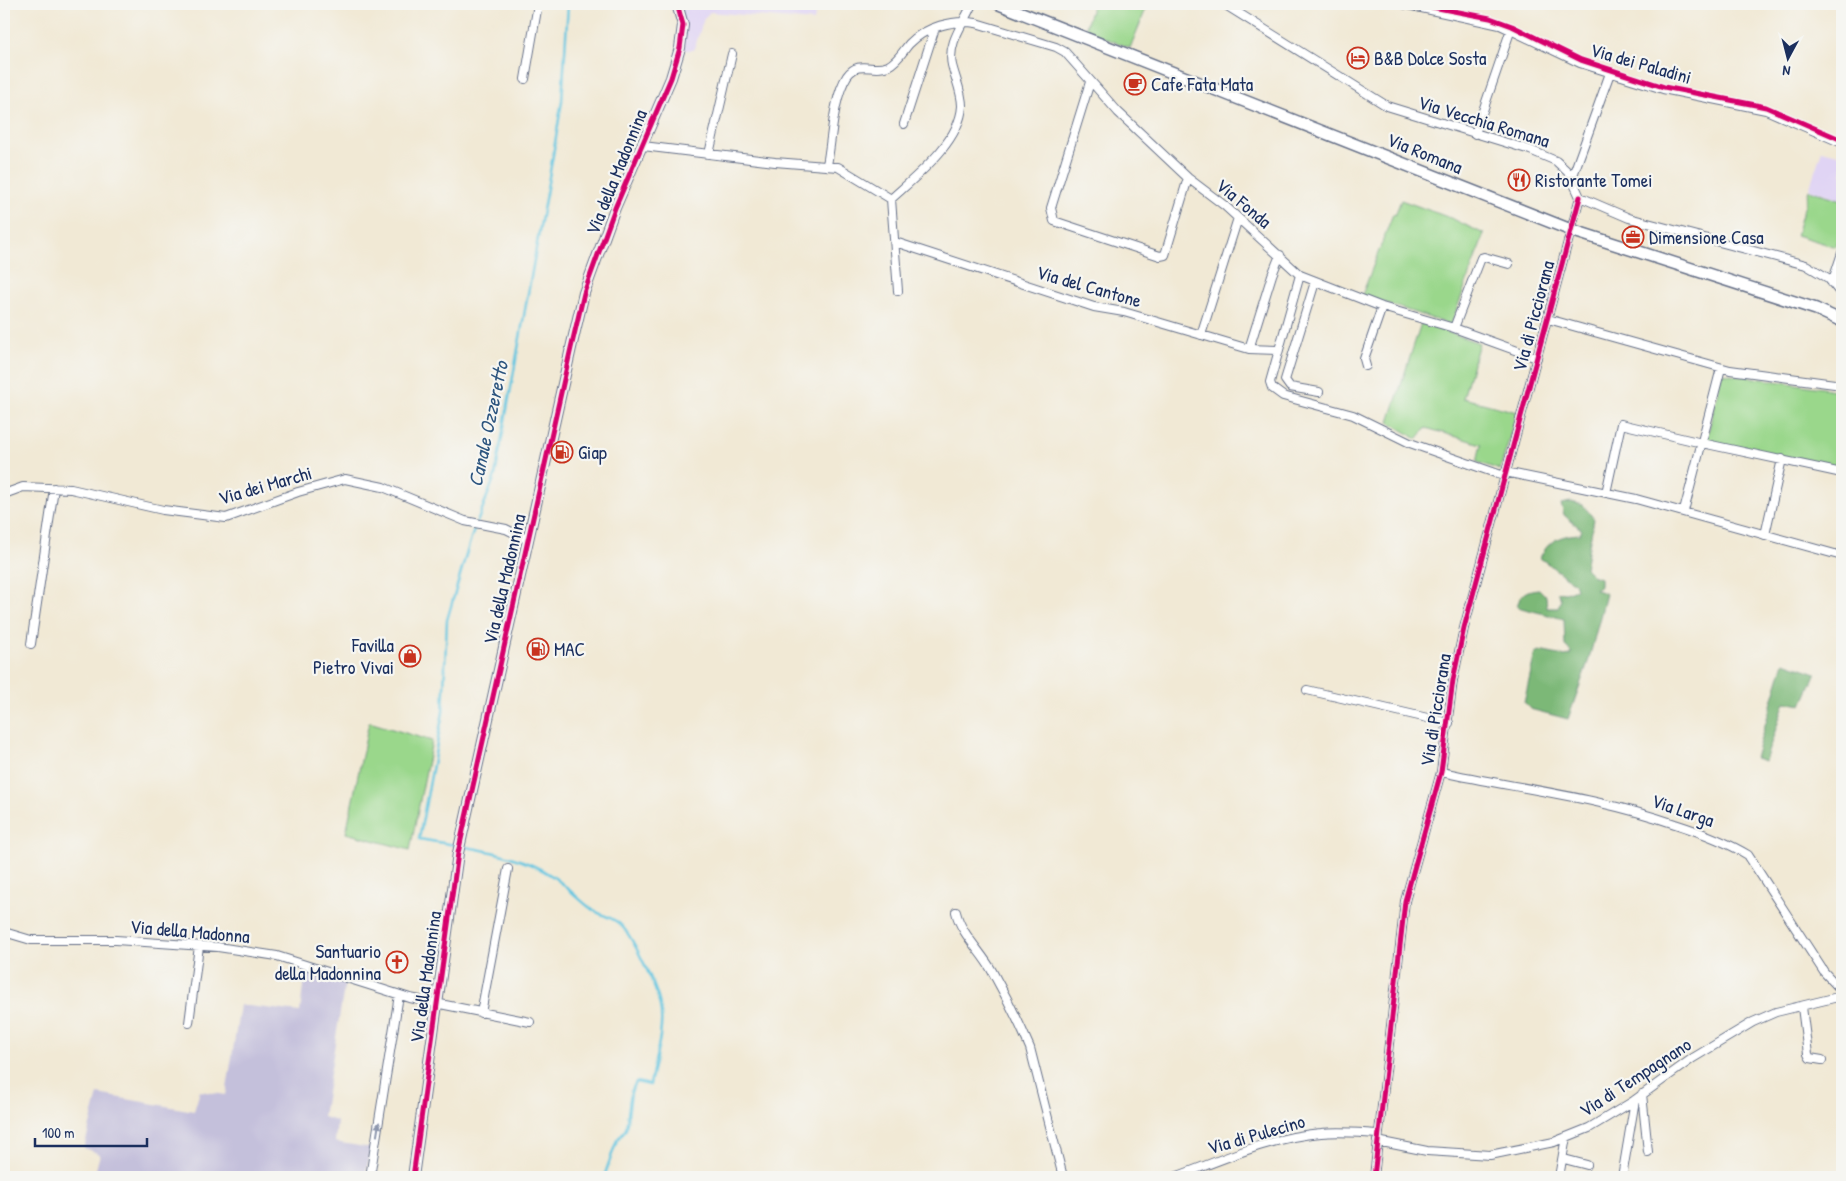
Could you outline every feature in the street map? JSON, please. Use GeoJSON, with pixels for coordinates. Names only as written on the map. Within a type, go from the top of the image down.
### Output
{"type":"FeatureCollection","features":[{"type":"Feature","properties":{"kind":"main road","name":"Via Romana"},"geometry":{"type":"LineString","coordinates":[[999,4],[1571,230],[1798,304],[1842,321]]}},
{"type":"Feature","properties":{"kind":"street"},"geometry":{"type":"LineString","coordinates":[[526,79],[538,4]]}},
{"type":"Feature","properties":{"kind":"street","name":"Via della Madonnina"},"geometry":{"type":"LineString","coordinates":[[413,1177],[458,853],[528,540],[584,294],[615,208],[671,78],[680,48],[683,24],[677,4]]}},
{"type":"Feature","properties":{"kind":"street"},"geometry":{"type":"LineString","coordinates":[[891,199],[946,146],[960,120],[962,105],[951,55],[954,40],[972,4]]}},
{"type":"Feature","properties":{"kind":"street","name":"Via Vecchia Romana"},"geometry":{"type":"LineString","coordinates":[[1224,4],[1387,106],[1550,158],[1564,168],[1572,178],[1580,198]]}},
{"type":"Feature","properties":{"kind":"street","name":"Via dei Paladini"},"geometry":{"type":"LineString","coordinates":[[1403,4],[1486,20],[1511,29],[1568,58],[1610,73],[1664,89],[1766,110],[1842,143]]}},
{"type":"Feature","properties":{"kind":"street","name":"Via Fonda"},"geometry":{"type":"LineString","coordinates":[[827,165],[838,103],[847,76],[859,66],[887,67],[916,38],[935,28],[964,21],[1056,47],[1073,58],[1090,82],[1118,112],[1188,178],[1238,218],[1300,275],[1382,307],[1454,328],[1538,358]]}},
{"type":"Feature","properties":{"kind":"street"},"geometry":{"type":"LineString","coordinates":[[904,124],[935,28]]}},
{"type":"Feature","properties":{"kind":"street"},"geometry":{"type":"LineString","coordinates":[[1475,134],[1511,29]]}},
{"type":"Feature","properties":{"kind":"street"},"geometry":{"type":"LineString","coordinates":[[709,154],[732,54]]}},
{"type":"Feature","properties":{"kind":"street"},"geometry":{"type":"LineString","coordinates":[[1572,178],[1610,73]]}},
{"type":"Feature","properties":{"kind":"street"},"geometry":{"type":"LineString","coordinates":[[1090,82],[1051,208],[1054,221],[1160,256],[1165,255],[1188,178]]}},
{"type":"Feature","properties":{"kind":"street"},"geometry":{"type":"LineString","coordinates":[[643,146],[775,162],[827,165],[845,170],[891,199]]}},
{"type":"Feature","properties":{"kind":"street"},"geometry":{"type":"LineString","coordinates":[[1580,198],[1629,218],[1806,265],[1820,272],[1842,294]]}},
{"type":"Feature","properties":{"kind":"street","name":"Via di Picciorana"},"geometry":{"type":"LineString","coordinates":[[1374,1177],[1405,901],[1441,772],[1454,680],[1464,628],[1580,198]]}},
{"type":"Feature","properties":{"kind":"street"},"geometry":{"type":"LineString","coordinates":[[891,199],[896,242],[898,291]]}},
{"type":"Feature","properties":{"kind":"street"},"geometry":{"type":"LineString","coordinates":[[1202,335],[1238,218]]}},
{"type":"Feature","properties":{"kind":"street","name":"Via del Cantone"},"geometry":{"type":"LineString","coordinates":[[896,242],[1094,308],[1124,312],[1249,349],[1277,350]]}},
{"type":"Feature","properties":{"kind":"street"},"geometry":{"type":"LineString","coordinates":[[1832,282],[1842,253]]}},
{"type":"Feature","properties":{"kind":"street"},"geometry":{"type":"LineString","coordinates":[[1249,349],[1280,255]]}},
{"type":"Feature","properties":{"kind":"street"},"geometry":{"type":"LineString","coordinates":[[1454,328],[1481,258],[1484,257],[1509,264]]}},
{"type":"Feature","properties":{"kind":"street"},"geometry":{"type":"LineString","coordinates":[[1300,275],[1277,350],[1270,382],[1272,388],[1283,396],[1353,416],[1410,444],[1505,474],[1606,493],[1684,511],[1842,556]]}},
{"type":"Feature","properties":{"kind":"street"},"geometry":{"type":"LineString","coordinates":[[1314,282],[1285,380],[1290,387],[1319,392]]}},
{"type":"Feature","properties":{"kind":"street"},"geometry":{"type":"LineString","coordinates":[[1366,366],[1364,359],[1382,307]]}},
{"type":"Feature","properties":{"kind":"street"},"geometry":{"type":"LineString","coordinates":[[1548,319],[1721,368],[1842,384]]}},
{"type":"Feature","properties":{"kind":"street"},"geometry":{"type":"LineString","coordinates":[[1684,511],[1721,368]]}},
{"type":"Feature","properties":{"kind":"street"},"geometry":{"type":"LineString","coordinates":[[1606,493],[1621,424],[1842,473]]}},
{"type":"Feature","properties":{"kind":"street"},"geometry":{"type":"LineString","coordinates":[[1765,535],[1782,459]]}},
{"type":"Feature","properties":{"kind":"street","name":"Via dei Marchi"},"geometry":{"type":"LineString","coordinates":[[4,494],[23,488],[71,489],[163,510],[226,518],[298,492],[345,479],[384,487],[456,518],[506,529],[528,540]]}},
{"type":"Feature","properties":{"kind":"street"},"geometry":{"type":"LineString","coordinates":[[31,644],[54,488]]}},
{"type":"Feature","properties":{"kind":"street"},"geometry":{"type":"LineString","coordinates":[[1307,690],[1448,722]]}},
{"type":"Feature","properties":{"kind":"street","name":"Via Larga"},"geometry":{"type":"LineString","coordinates":[[1441,772],[1604,802],[1708,835],[1737,848],[1748,855],[1824,972],[1842,991]]}},
{"type":"Feature","properties":{"kind":"street"},"geometry":{"type":"LineString","coordinates":[[482,1013],[508,869]]}},
{"type":"Feature","properties":{"kind":"street"},"geometry":{"type":"LineString","coordinates":[[956,912],[958,922],[992,971],[1030,1048],[1064,1177]]}},
{"type":"Feature","properties":{"kind":"street","name":"Via della Madonna"},"geometry":{"type":"LineString","coordinates":[[4,932],[32,940],[116,940],[199,946],[277,956],[399,995],[530,1022]]}},
{"type":"Feature","properties":{"kind":"street"},"geometry":{"type":"LineString","coordinates":[[189,1023],[199,946]]}},
{"type":"Feature","properties":{"kind":"street"},"geometry":{"type":"LineString","coordinates":[[370,1177],[399,995]]}},
{"type":"Feature","properties":{"kind":"street","name":"Via di Tempagnano"},"geometry":{"type":"LineString","coordinates":[[1378,1138],[1428,1152],[1490,1155],[1500,1155],[1566,1138],[1589,1128],[1636,1100],[1693,1058],[1753,1022],[1776,1012],[1842,996]]}},
{"type":"Feature","properties":{"kind":"street"},"geometry":{"type":"LineString","coordinates":[[1802,1007],[1808,1054],[1810,1058],[1822,1060]]}},
{"type":"Feature","properties":{"kind":"street"},"geometry":{"type":"LineString","coordinates":[[1642,1094],[1648,1152]]}},
{"type":"Feature","properties":{"kind":"street"},"geometry":{"type":"LineString","coordinates":[[1622,1177],[1636,1100]]}},
{"type":"Feature","properties":{"kind":"street","name":"Via di Pulecino"},"geometry":{"type":"LineString","coordinates":[[1175,1177],[1223,1158],[1292,1138],[1320,1133],[1378,1138]]}},
{"type":"Feature","properties":{"kind":"street"},"geometry":{"type":"LineString","coordinates":[[1559,1177],[1564,1159],[1566,1138]]}},
{"type":"Feature","properties":{"kind":"street"},"geometry":{"type":"LineString","coordinates":[[1564,1159],[1587,1165]]}},
{"type":"Feature","properties":{"kind":"shaded area"},"geometry":{"type":"Polygon","coordinates":[[[681,4],[817,4],[814,21],[710,12],[704,18],[694,50],[686,50],[684,49],[681,4]]]}},
{"type":"Feature","properties":{"kind":"shaded area"},"geometry":{"type":"Polygon","coordinates":[[[1822,150],[1842,155],[1842,199],[1809,189],[1822,150]]]}},
{"type":"Feature","properties":{"kind":"shaded area"},"geometry":{"type":"Polygon","coordinates":[[[305,969],[345,982],[323,1117],[337,1121],[335,1142],[371,1148],[365,1177],[94,1177],[100,1154],[84,1148],[98,1094],[194,1111],[200,1091],[226,1095],[240,1005],[300,1012],[305,969]]]}},
{"type":"Feature","properties":{"kind":"green space"},"geometry":{"type":"Polygon","coordinates":[[[1093,4],[1148,4],[1130,48],[1085,30],[1093,4]]]}},
{"type":"Feature","properties":{"kind":"green space"},"geometry":{"type":"Polygon","coordinates":[[[1809,190],[1842,200],[1842,224],[1836,247],[1796,235],[1809,190]]]}},
{"type":"Feature","properties":{"kind":"green space"},"geometry":{"type":"Polygon","coordinates":[[[1401,200],[1453,219],[1484,234],[1451,325],[1362,295],[1393,214],[1395,215],[1401,200]]]}},
{"type":"Feature","properties":{"kind":"green space"},"geometry":{"type":"Polygon","coordinates":[[[1421,323],[1479,343],[1463,398],[1517,412],[1500,470],[1477,462],[1481,444],[1426,428],[1417,439],[1389,422],[1421,323]]]}},
{"type":"Feature","properties":{"kind":"green space"},"geometry":{"type":"Polygon","coordinates":[[[1722,373],[1842,391],[1842,470],[1706,442],[1722,373]]]}},
{"type":"Feature","properties":{"kind":"green space"},"geometry":{"type":"Polygon","coordinates":[[[1571,502],[1583,505],[1594,519],[1585,568],[1592,575],[1600,578],[1600,586],[1595,589],[1606,594],[1589,659],[1568,719],[1530,709],[1524,703],[1535,653],[1539,651],[1564,656],[1571,655],[1572,652],[1565,646],[1564,619],[1517,607],[1524,594],[1530,590],[1539,589],[1546,596],[1547,608],[1558,608],[1561,599],[1557,592],[1565,593],[1576,589],[1574,583],[1540,558],[1551,543],[1561,537],[1580,534],[1582,530],[1564,515],[1561,504],[1571,502]]]}},
{"type":"Feature","properties":{"kind":"green space"},"geometry":{"type":"Polygon","coordinates":[[[1784,662],[1816,673],[1802,705],[1785,702],[1765,761],[1755,758],[1784,662]]]}},
{"type":"Feature","properties":{"kind":"green space"},"geometry":{"type":"Polygon","coordinates":[[[369,722],[432,741],[410,850],[346,833],[369,722]]]}},
{"type":"Feature","properties":{"kind":"waterway","name":"Canale Ozzeretto"},"geometry":{"type":"LineString","coordinates":[[455,845],[419,839],[443,712],[447,620],[471,538],[495,476],[562,101],[568,4]]}},
{"type":"Feature","properties":{"kind":"waterway","name":"Canale Ozzeretto"},"geometry":{"type":"LineString","coordinates":[[466,847],[521,861],[552,876],[593,910],[614,920],[623,927],[649,974],[658,998],[661,1016],[660,1036],[650,1085],[636,1082],[631,1092],[626,1129],[617,1140],[604,1177]]}},
{"type":"Feature","properties":{"kind":"cycle path"},"geometry":{"type":"LineString","coordinates":[[413,1177],[458,853],[571,348],[584,293],[615,208],[671,78],[680,48],[683,25],[677,4]]}},
{"type":"Feature","properties":{"kind":"cycle path"},"geometry":{"type":"LineString","coordinates":[[1417,4],[1490,18],[1512,26],[1581,60],[1664,87],[1766,107],[1842,140]]}},
{"type":"Feature","properties":{"kind":"cycle path"},"geometry":{"type":"LineString","coordinates":[[1374,1177],[1405,901],[1441,772],[1453,680],[1464,628],[1580,197]]}},
{"type":"Feature","properties":{"kind":"place","name":"B&B Dolce Sosta"},"geometry":{"type":"Point","coordinates":[1358,58]}},
{"type":"Feature","properties":{"kind":"place","name":"Cafe Fata Mata"},"geometry":{"type":"Point","coordinates":[1135,84]}},
{"type":"Feature","properties":{"kind":"place","name":"Ristorante Tomei"},"geometry":{"type":"Point","coordinates":[1519,180]}},
{"type":"Feature","properties":{"kind":"place","name":"Dimensione Casa"},"geometry":{"type":"Point","coordinates":[1633,237]}},
{"type":"Feature","properties":{"kind":"place","name":"Giap"},"geometry":{"type":"Point","coordinates":[562,452]}},
{"type":"Feature","properties":{"kind":"place","name":"MAC"},"geometry":{"type":"Point","coordinates":[538,649]}},
{"type":"Feature","properties":{"kind":"place","name":"Favilla Pietro Vivai"},"geometry":{"type":"Point","coordinates":[410,656]}},
{"type":"Feature","properties":{"kind":"place","name":"Santuario della Madonnina"},"geometry":{"type":"Point","coordinates":[397,962]}}]}
